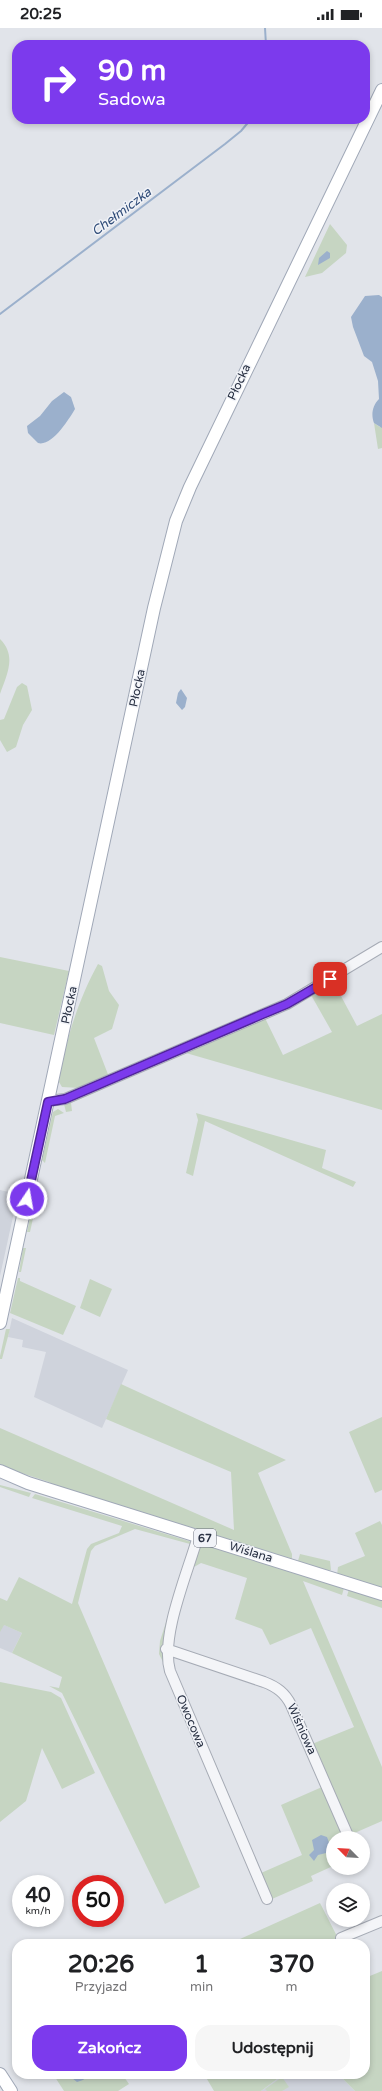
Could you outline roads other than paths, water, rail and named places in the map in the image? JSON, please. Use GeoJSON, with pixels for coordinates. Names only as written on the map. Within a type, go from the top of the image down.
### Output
{"type":"FeatureCollection","features":[{"type":"Feature","properties":{"kind":"main road","name":"Płocka"},"geometry":{"type":"LineString","coordinates":[[370,114],[382,90]]}},
{"type":"Feature","properties":{"kind":"main road","name":"Płocka"},"geometry":{"type":"LineString","coordinates":[[0,1323],[154,608],[176,521],[190,487],[250,358],[365,124]]}},
{"type":"Feature","properties":{"kind":"main road","name":"Wiślana"},"geometry":{"type":"LineString","coordinates":[[0,1471],[28,1483],[382,1594]]}},
{"type":"Feature","properties":{"kind":"main road","name":"Wiślana"},"geometry":{"type":"LineString","coordinates":[[0,1478],[28,1483]]}},
{"type":"Feature","properties":{"kind":"main road"},"geometry":{"type":"LineString","coordinates":[[0,2074],[11,2091]]}},
{"type":"Feature","properties":{"kind":"street"},"geometry":{"type":"LineString","coordinates":[[48,1102],[65,1099],[287,1004],[382,947]]}},
{"type":"Feature","properties":{"kind":"street","name":"Owocowa"},"geometry":{"type":"LineString","coordinates":[[198,1536],[170,1627],[166,1649],[170,1671],[267,1899]]}},
{"type":"Feature","properties":{"kind":"street","name":"Wiśniowa"},"geometry":{"type":"LineString","coordinates":[[166,1649],[275,1686],[284,1694],[291,1705],[346,1831]]}},
{"type":"Feature","properties":{"kind":"street"},"geometry":{"type":"LineString","coordinates":[[340,1938],[382,1921]]}},
{"type":"Feature","properties":{"kind":"water"},"geometry":{"type":"Polygon","coordinates":[[[327,251],[330,253],[330,258],[318,265],[319,258],[327,251]]]}},
{"type":"Feature","properties":{"kind":"water"},"geometry":{"type":"Polygon","coordinates":[[[379,295],[382,297],[382,428],[374,423],[373,417],[374,408],[379,399],[378,381],[372,362],[364,356],[353,327],[351,317],[365,296],[379,295]]]}},
{"type":"Feature","properties":{"kind":"water"},"geometry":{"type":"Polygon","coordinates":[[[64,392],[71,397],[75,409],[54,437],[49,441],[38,443],[28,433],[27,426],[40,416],[52,401],[64,392]]]}},
{"type":"Feature","properties":{"kind":"water"},"geometry":{"type":"Polygon","coordinates":[[[181,689],[187,698],[185,707],[182,710],[176,703],[178,693],[181,689]]]}},
{"type":"Feature","properties":{"kind":"water"},"geometry":{"type":"Polygon","coordinates":[[[321,1835],[326,1837],[326,1853],[318,1855],[314,1861],[309,1855],[314,1850],[312,1840],[321,1835]]]}},
{"type":"Feature","properties":{"kind":"water"},"geometry":{"type":"Polygon","coordinates":[[[73,2079],[84,2079],[83,2080],[77,2082],[73,2079]]]}},
{"type":"Feature","properties":{"kind":"waterway","name":"Chełmiczka"},"geometry":{"type":"LineString","coordinates":[[265,28],[266,40]]}},
{"type":"Feature","properties":{"kind":"waterway","name":"Chełmiczka"},"geometry":{"type":"LineString","coordinates":[[0,314],[225,144],[241,131],[247,124]]}}]}
